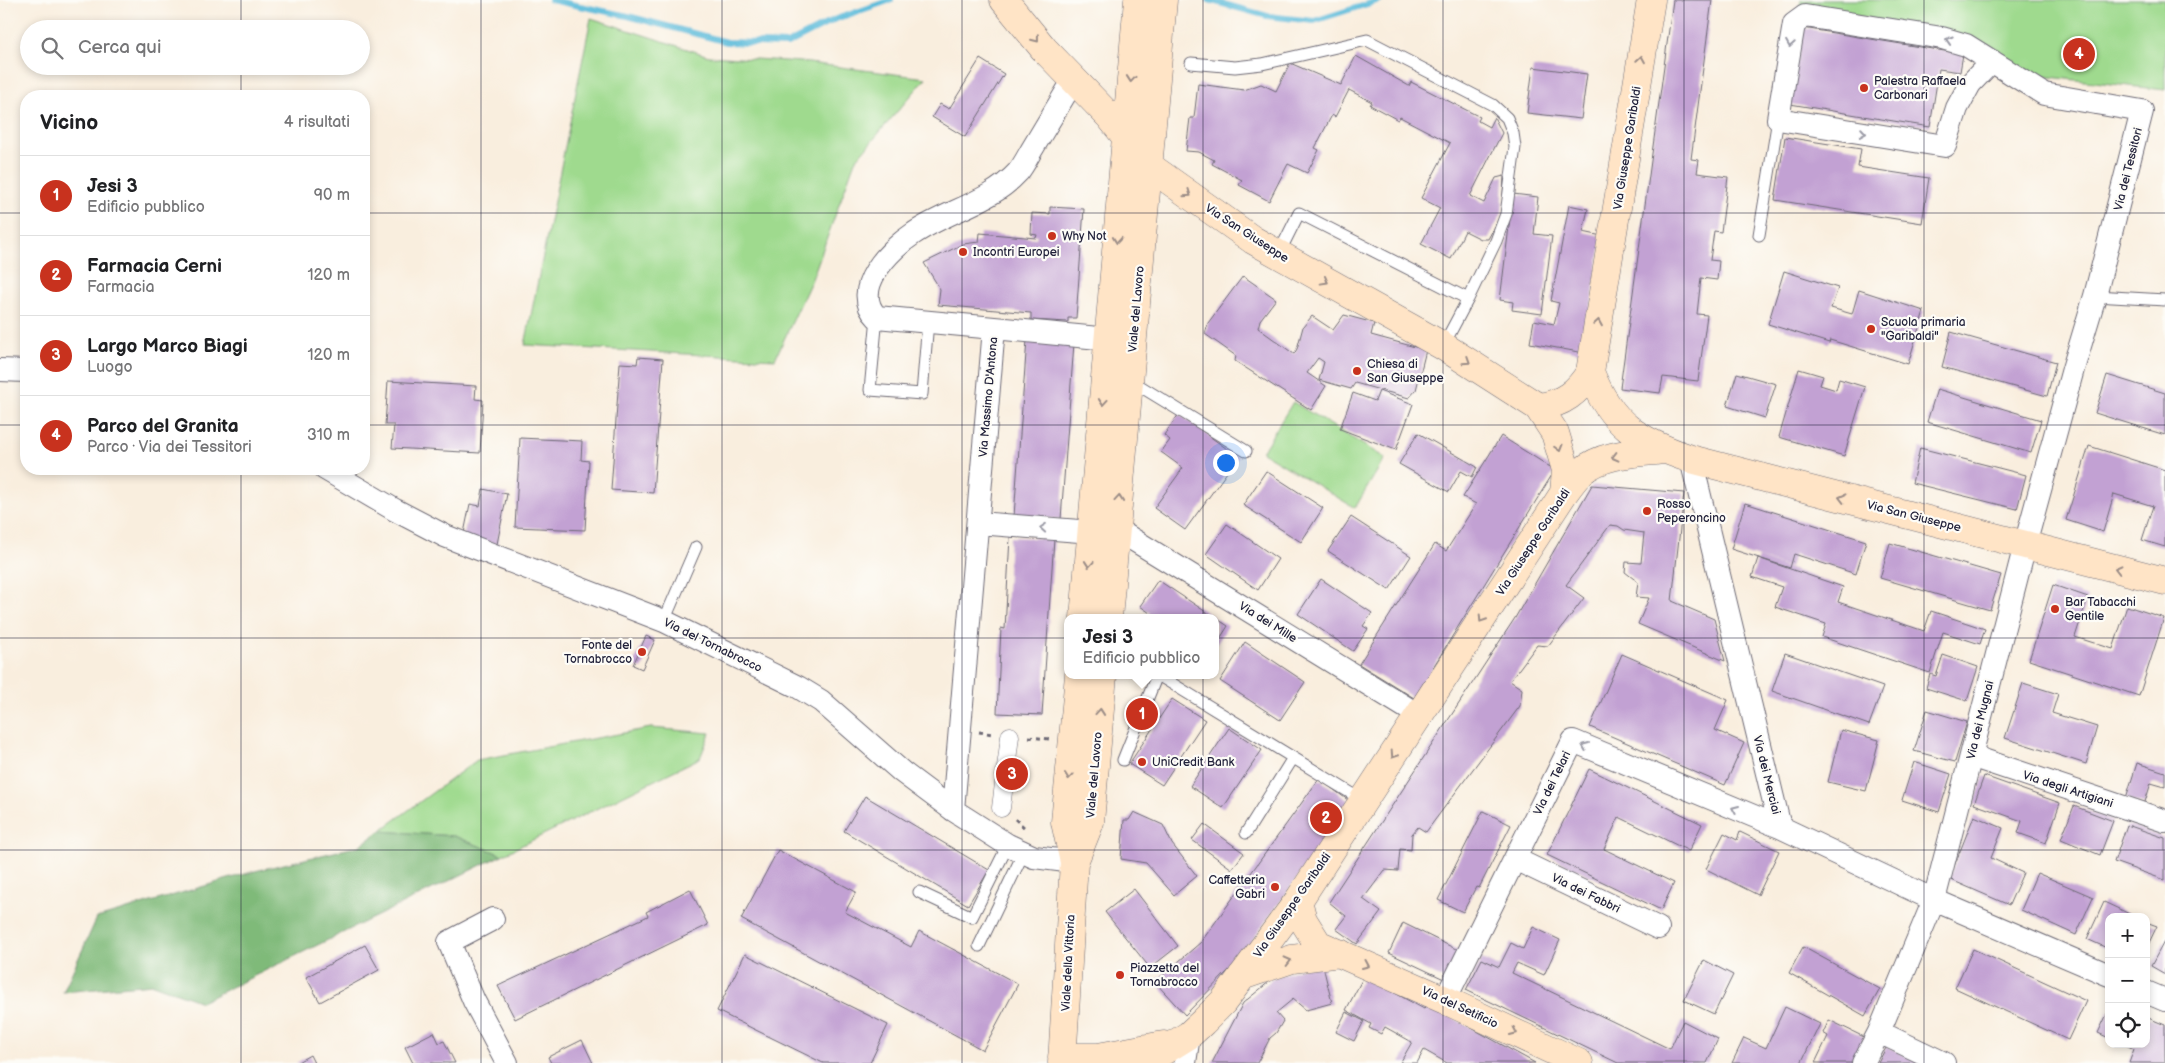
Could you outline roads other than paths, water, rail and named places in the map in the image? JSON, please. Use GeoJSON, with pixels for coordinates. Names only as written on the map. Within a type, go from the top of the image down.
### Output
{"type":"FeatureCollection","features":[{"type":"Feature","properties":{"kind":"main road","name":"Viale del Lavoro"},"geometry":{"type":"LineString","coordinates":[[1085,614],[1104,530],[1130,380],[1149,166],[1148,31],[1138,0]]}},
{"type":"Feature","properties":{"kind":"main road","name":"Viale del Lavoro"},"geometry":{"type":"LineString","coordinates":[[1108,614],[1104,530],[1109,339],[1126,135],[1148,31],[1163,0]]}},
{"type":"Feature","properties":{"kind":"main road","name":"Via Giuseppe Garibaldi"},"geometry":{"type":"LineString","coordinates":[[1590,372],[1651,0]]}},
{"type":"Feature","properties":{"kind":"main road","name":"Via San Giuseppe"},"geometry":{"type":"LineString","coordinates":[[1005,1],[1073,81],[1126,135],[1149,166],[1278,255],[1443,346],[1538,407],[1555,433],[1566,470],[1564,493]]}},
{"type":"Feature","properties":{"kind":"main road"},"geometry":{"type":"LineString","coordinates":[[1538,407],[1554,405],[1569,396],[1581,387],[1590,372]]}},
{"type":"Feature","properties":{"kind":"main road"},"geometry":{"type":"LineString","coordinates":[[1590,372],[1609,410],[1626,428],[1664,450]]}},
{"type":"Feature","properties":{"kind":"main road","name":"Via Giuseppe Garibaldi"},"geometry":{"type":"LineString","coordinates":[[1189,1035],[1223,1002],[1298,901],[1564,493],[1582,472],[1595,464],[1616,456],[1664,450]]}},
{"type":"Feature","properties":{"kind":"main road","name":"Via San Giuseppe"},"geometry":{"type":"LineString","coordinates":[[1664,450],[1691,459],[2165,581]]}},
{"type":"Feature","properties":{"kind":"main road","name":"Viale del Lavoro"},"geometry":{"type":"LineString","coordinates":[[1074,862],[1065,822],[1079,679]]}},
{"type":"Feature","properties":{"kind":"main road","name":"Viale del Lavoro"},"geometry":{"type":"LineString","coordinates":[[1074,862],[1090,822],[1103,679]]}},
{"type":"Feature","properties":{"kind":"main road","name":"Viale della Vittoria"},"geometry":{"type":"LineString","coordinates":[[1062,1060],[1074,862]]}},
{"type":"Feature","properties":{"kind":"main road","name":"Via del Setificio"},"geometry":{"type":"LineString","coordinates":[[1298,901],[1303,920],[1318,944],[1445,1000],[1579,1063]]}},
{"type":"Feature","properties":{"kind":"main road"},"geometry":{"type":"LineString","coordinates":[[1242,976],[1292,959],[1340,953]]}},
{"type":"Feature","properties":{"kind":"main road"},"geometry":{"type":"LineString","coordinates":[[1062,1060],[1120,1054],[1157,1047],[1189,1035]]}},
{"type":"Feature","properties":{"kind":"main road"},"geometry":{"type":"LineString","coordinates":[[1150,1062],[1189,1035]]}},
{"type":"Feature","properties":{"kind":"street","name":"Via dei Tessitori"},"geometry":{"type":"LineString","coordinates":[[1778,119],[1794,24],[1805,16],[1942,38],[1966,45],[2044,94],[2142,111],[2096,296],[2073,368]]}},
{"type":"Feature","properties":{"kind":"street"},"geometry":{"type":"LineString","coordinates":[[1778,119],[1945,146],[1957,108],[1970,84],[1992,61]]}},
{"type":"Feature","properties":{"kind":"street"},"geometry":{"type":"LineString","coordinates":[[994,328],[877,317],[868,305],[869,284],[883,263],[914,233],[978,201],[1018,172],[1073,81]]}},
{"type":"Feature","properties":{"kind":"street","name":"Via Massimo D'Antona"},"geometry":{"type":"LineString","coordinates":[[953,810],[994,328],[1109,339]]}},
{"type":"Feature","properties":{"kind":"street","name":"Via dei Mugnai"},"geometry":{"type":"LineString","coordinates":[[1863,1063],[1879,1032],[1934,900],[2025,545],[2073,368]]}},
{"type":"Feature","properties":{"kind":"street"},"geometry":{"type":"LineString","coordinates":[[0,370],[20,371]]}},
{"type":"Feature","properties":{"kind":"street","name":"Via dei Merciai"},"geometry":{"type":"LineString","coordinates":[[1691,459],[1780,827],[1934,900],[2105,973]]}},
{"type":"Feature","properties":{"kind":"street","name":"Via del Tornabrocco"},"geometry":{"type":"LineString","coordinates":[[335,475],[395,510],[445,536],[664,621],[798,687],[822,702],[902,772],[953,810],[1016,849],[1074,862]]}},
{"type":"Feature","properties":{"kind":"street"},"geometry":{"type":"LineString","coordinates":[[978,523],[1104,530]]}},
{"type":"Feature","properties":{"kind":"street","name":"Via dei Mille"},"geometry":{"type":"LineString","coordinates":[[1104,530],[1420,716]]}},
{"type":"Feature","properties":{"kind":"street"},"geometry":{"type":"LineString","coordinates":[[1000,808],[1010,736]]}},
{"type":"Feature","properties":{"kind":"street","name":"Via dei Telari"},"geometry":{"type":"LineString","coordinates":[[1445,1000],[1572,741],[1780,827]]}},
{"type":"Feature","properties":{"kind":"street","name":"Via degli Artigiani"},"geometry":{"type":"LineString","coordinates":[[1971,756],[2165,821]]}},
{"type":"Feature","properties":{"kind":"street","name":"Via dei Fabbri"},"geometry":{"type":"LineString","coordinates":[[1515,859],[1658,928]]}},
{"type":"Feature","properties":{"kind":"street"},"geometry":{"type":"LineString","coordinates":[[494,919],[449,942],[474,1001],[507,1063]]}},
{"type":"Feature","properties":{"kind":"street"},"geometry":{"type":"LineString","coordinates":[[2150,994],[2165,1000]]}},
{"type":"Feature","properties":{"kind":"street"},"geometry":{"type":"LineString","coordinates":[[1879,1032],[1944,1063]]}},
{"type":"Feature","properties":{"kind":"street"},"geometry":{"type":"LineString","coordinates":[[1185,1063],[1189,1035]]}},
{"type":"Feature","properties":{"kind":"lane"},"geometry":{"type":"LineString","coordinates":[[1191,63],[1235,67],[1262,64],[1367,40],[1493,105],[1507,118],[1513,133],[1514,147],[1506,214],[1496,241],[1443,346]]}},
{"type":"Feature","properties":{"kind":"lane","name":"Via dei Tessitori"},"geometry":{"type":"LineString","coordinates":[[1759,235],[1778,119]]}},
{"type":"Feature","properties":{"kind":"lane"},"geometry":{"type":"LineString","coordinates":[[1278,255],[1299,214],[1468,299]]}},
{"type":"Feature","properties":{"kind":"lane"},"geometry":{"type":"LineString","coordinates":[[2096,296],[2165,300]]}},
{"type":"Feature","properties":{"kind":"lane"},"geometry":{"type":"LineString","coordinates":[[877,317],[870,390],[922,394],[928,321]]}},
{"type":"Feature","properties":{"kind":"lane"},"geometry":{"type":"LineString","coordinates":[[1130,380],[1246,451]]}},
{"type":"Feature","properties":{"kind":"lane"},"geometry":{"type":"LineString","coordinates":[[664,621],[696,546]]}},
{"type":"Feature","properties":{"kind":"lane"},"geometry":{"type":"LineString","coordinates":[[1123,760],[1155,679]]}},
{"type":"Feature","properties":{"kind":"lane"},"geometry":{"type":"LineString","coordinates":[[1164,679],[1364,800]]}},
{"type":"Feature","properties":{"kind":"lane"},"geometry":{"type":"LineString","coordinates":[[1246,833],[1293,758]]}},
{"type":"Feature","properties":{"kind":"lane"},"geometry":{"type":"LineString","coordinates":[[919,892],[972,917],[1016,849]]}},
{"type":"Feature","properties":{"kind":"lane"},"geometry":{"type":"LineString","coordinates":[[979,946],[1016,849]]}},
{"type":"Feature","properties":{"kind":"waterway"},"geometry":{"type":"LineString","coordinates":[[551,0],[628,16],[727,42],[787,44],[836,19],[891,0]]}},
{"type":"Feature","properties":{"kind":"waterway"},"geometry":{"type":"LineString","coordinates":[[1209,0],[1267,16],[1314,21],[1380,0]]}},
{"type":"Feature","properties":{"kind":"place","name":"Parco del Granita"},"geometry":{"type":"Point","coordinates":[2079,54]}},
{"type":"Feature","properties":{"kind":"place","name":"Palestra Raffaela Carbonari"},"geometry":{"type":"Point","coordinates":[1864,88]}},
{"type":"Feature","properties":{"kind":"place","name":"Why Not"},"geometry":{"type":"Point","coordinates":[1052,236]}},
{"type":"Feature","properties":{"kind":"place","name":"Incontri Europei"},"geometry":{"type":"Point","coordinates":[963,252]}},
{"type":"Feature","properties":{"kind":"place","name":"Scuola primaria \"Garibaldi\""},"geometry":{"type":"Point","coordinates":[1871,329]}},
{"type":"Feature","properties":{"kind":"place","name":"Chiesa di San Giuseppe"},"geometry":{"type":"Point","coordinates":[1357,371]}},
{"type":"Feature","properties":{"kind":"place","name":"Rosso Peperoncino"},"geometry":{"type":"Point","coordinates":[1647,511]}},
{"type":"Feature","properties":{"kind":"place","name":"Bar Tabacchi Gentile"},"geometry":{"type":"Point","coordinates":[2055,609]}},
{"type":"Feature","properties":{"kind":"place","name":"Fonte del Tornabrocco"},"geometry":{"type":"Point","coordinates":[642,652]}},
{"type":"Feature","properties":{"kind":"place","name":"Jesi 3"},"geometry":{"type":"Point","coordinates":[1142,714]}},
{"type":"Feature","properties":{"kind":"place","name":"UniCredit Bank"},"geometry":{"type":"Point","coordinates":[1142,762]}},
{"type":"Feature","properties":{"kind":"place","name":"Largo Marco Biagi"},"geometry":{"type":"Point","coordinates":[1012,774]}},
{"type":"Feature","properties":{"kind":"place","name":"Farmacia Cerni"},"geometry":{"type":"Point","coordinates":[1326,818]}},
{"type":"Feature","properties":{"kind":"place","name":"Caffetteria Gabri"},"geometry":{"type":"Point","coordinates":[1275,887]}},
{"type":"Feature","properties":{"kind":"place","name":"Piazzetta del Tornabrocco"},"geometry":{"type":"Point","coordinates":[1120,975]}}]}
